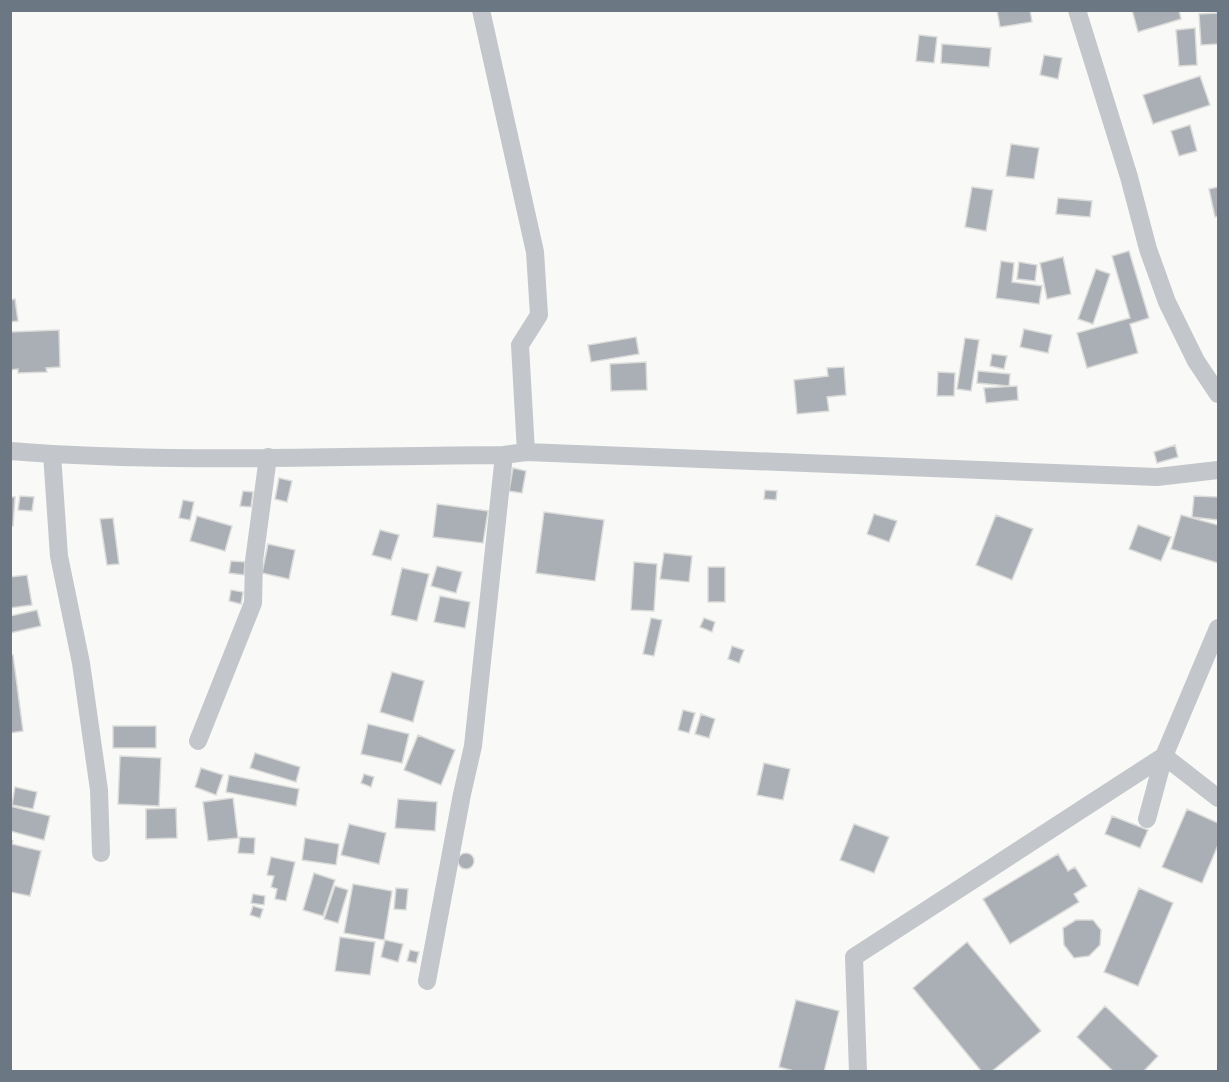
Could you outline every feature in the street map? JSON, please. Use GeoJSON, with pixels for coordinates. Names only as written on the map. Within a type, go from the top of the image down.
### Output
{"type":"FeatureCollection","features":[{"type":"Feature","properties":{"kind":"street"},"geometry":{"type":"LineString","coordinates":[[481,10],[535,252],[539,315],[520,345],[526,452]]}},
{"type":"Feature","properties":{"kind":"street"},"geometry":{"type":"LineString","coordinates":[[1077,10],[1129,177],[1148,249],[1167,302],[1196,361],[1218,394]]}},
{"type":"Feature","properties":{"kind":"street"},"geometry":{"type":"LineString","coordinates":[[10,451],[52,454],[268,457],[526,452],[1157,477],[1218,470]]}},
{"type":"Feature","properties":{"kind":"street"},"geometry":{"type":"LineString","coordinates":[[52,454],[59,556],[81,663],[99,790],[101,853]]}},
{"type":"Feature","properties":{"kind":"street"},"geometry":{"type":"LineString","coordinates":[[427,981],[473,746],[504,454]]}},
{"type":"Feature","properties":{"kind":"street"},"geometry":{"type":"LineString","coordinates":[[198,741],[253,603],[254,561],[268,457]]}},
{"type":"Feature","properties":{"kind":"street"},"geometry":{"type":"LineString","coordinates":[[1147,819],[1164,756],[1218,628]]}},
{"type":"Feature","properties":{"kind":"street"},"geometry":{"type":"LineString","coordinates":[[1164,756],[1218,798]]}},
{"type":"Feature","properties":{"kind":"street"},"geometry":{"type":"LineString","coordinates":[[858,1071],[854,957],[1164,756]]}},
{"type":"Feature","properties":{"kind":"building"},"geometry":{"type":"Polygon","coordinates":[[[997,10],[1030,10],[1032,22],[1000,27],[997,10]]]}},
{"type":"Feature","properties":{"kind":"building"},"geometry":{"type":"Polygon","coordinates":[[[1132,10],[1179,10],[1181,19],[1138,32],[1132,10]]]}},
{"type":"Feature","properties":{"kind":"building"},"geometry":{"type":"Polygon","coordinates":[[[1218,13],[1218,44],[1201,45],[1199,14],[1218,13]]]}},
{"type":"Feature","properties":{"kind":"building"},"geometry":{"type":"Polygon","coordinates":[[[1195,28],[1197,65],[1179,66],[1176,30],[1195,28]]]}},
{"type":"Feature","properties":{"kind":"building"},"geometry":{"type":"Polygon","coordinates":[[[919,35],[937,37],[934,63],[916,61],[919,35]]]}},
{"type":"Feature","properties":{"kind":"building"},"geometry":{"type":"Polygon","coordinates":[[[942,44],[991,48],[989,67],[941,63],[942,44]]]}},
{"type":"Feature","properties":{"kind":"building"},"geometry":{"type":"Polygon","coordinates":[[[1044,55],[1062,58],[1058,79],[1040,75],[1044,55]]]}},
{"type":"Feature","properties":{"kind":"building"},"geometry":{"type":"Polygon","coordinates":[[[1200,76],[1210,105],[1153,124],[1143,95],[1200,76]]]}},
{"type":"Feature","properties":{"kind":"building"},"geometry":{"type":"Polygon","coordinates":[[[1190,125],[1197,151],[1179,156],[1171,131],[1190,125]]]}},
{"type":"Feature","properties":{"kind":"building"},"geometry":{"type":"Polygon","coordinates":[[[1011,144],[1039,148],[1034,179],[1006,176],[1011,144]]]}},
{"type":"Feature","properties":{"kind":"building"},"geometry":{"type":"Polygon","coordinates":[[[972,187],[993,190],[986,231],[965,227],[972,187]]]}},
{"type":"Feature","properties":{"kind":"building"},"geometry":{"type":"Polygon","coordinates":[[[1218,187],[1218,216],[1215,217],[1209,189],[1218,187]]]}},
{"type":"Feature","properties":{"kind":"building"},"geometry":{"type":"Polygon","coordinates":[[[1058,198],[1092,201],[1090,217],[1056,214],[1058,198]]]}},
{"type":"Feature","properties":{"kind":"building"},"geometry":{"type":"Polygon","coordinates":[[[1129,251],[1149,318],[1130,324],[1138,353],[1087,368],[1077,333],[1130,318],[1112,256],[1129,251]]]}},
{"type":"Feature","properties":{"kind":"building"},"geometry":{"type":"Polygon","coordinates":[[[1063,257],[1071,294],[1047,299],[1040,263],[1063,257]]]}},
{"type":"Feature","properties":{"kind":"building"},"geometry":{"type":"Polygon","coordinates":[[[1001,261],[1014,263],[1012,282],[1042,286],[1039,304],[996,298],[1001,261]]]}},
{"type":"Feature","properties":{"kind":"building"},"geometry":{"type":"Polygon","coordinates":[[[1019,262],[1037,265],[1035,281],[1017,279],[1019,262]]]}},
{"type":"Feature","properties":{"kind":"building"},"geometry":{"type":"Polygon","coordinates":[[[1096,269],[1110,274],[1093,324],[1078,319],[1096,269]]]}},
{"type":"Feature","properties":{"kind":"building"},"geometry":{"type":"Polygon","coordinates":[[[15,299],[18,321],[10,322],[10,300],[15,299]]]}},
{"type":"Feature","properties":{"kind":"building"},"geometry":{"type":"Polygon","coordinates":[[[1024,329],[1052,335],[1048,353],[1020,347],[1024,329]]]}},
{"type":"Feature","properties":{"kind":"building"},"geometry":{"type":"Polygon","coordinates":[[[59,330],[60,367],[46,368],[47,372],[18,373],[18,369],[10,370],[10,332],[59,330]]]}},
{"type":"Feature","properties":{"kind":"building"},"geometry":{"type":"Polygon","coordinates":[[[636,337],[639,354],[591,362],[588,345],[636,337]]]}},
{"type":"Feature","properties":{"kind":"building"},"geometry":{"type":"Polygon","coordinates":[[[965,338],[979,340],[971,391],[957,389],[965,338]]]}},
{"type":"Feature","properties":{"kind":"building"},"geometry":{"type":"Polygon","coordinates":[[[992,354],[1007,356],[1004,369],[990,366],[992,354]]]}},
{"type":"Feature","properties":{"kind":"building"},"geometry":{"type":"Polygon","coordinates":[[[646,362],[647,390],[611,391],[610,364],[646,362]]]}},
{"type":"Feature","properties":{"kind":"building"},"geometry":{"type":"Polygon","coordinates":[[[844,367],[846,395],[827,397],[829,411],[797,414],[794,380],[828,376],[827,368],[844,367]]]}},
{"type":"Feature","properties":{"kind":"building"},"geometry":{"type":"Polygon","coordinates":[[[978,371],[1010,374],[1009,386],[977,383],[978,371]]]}},
{"type":"Feature","properties":{"kind":"building"},"geometry":{"type":"Polygon","coordinates":[[[938,372],[955,373],[954,396],[937,396],[938,372]]]}},
{"type":"Feature","properties":{"kind":"building"},"geometry":{"type":"Polygon","coordinates":[[[1017,386],[1018,400],[986,403],[984,388],[1017,386]]]}},
{"type":"Feature","properties":{"kind":"building"},"geometry":{"type":"Polygon","coordinates":[[[1175,445],[1178,457],[1157,463],[1154,452],[1175,445]]]}},
{"type":"Feature","properties":{"kind":"building"},"geometry":{"type":"Polygon","coordinates":[[[513,468],[526,471],[522,493],[509,491],[513,468]]]}},
{"type":"Feature","properties":{"kind":"building"},"geometry":{"type":"Polygon","coordinates":[[[279,478],[292,481],[287,502],[275,499],[279,478]]]}},
{"type":"Feature","properties":{"kind":"building"},"geometry":{"type":"Polygon","coordinates":[[[765,490],[777,491],[776,500],[764,499],[765,490]]]}},
{"type":"Feature","properties":{"kind":"building"},"geometry":{"type":"Polygon","coordinates":[[[243,491],[253,492],[251,507],[240,506],[243,491]]]}},
{"type":"Feature","properties":{"kind":"building"},"geometry":{"type":"Polygon","coordinates":[[[20,496],[34,497],[32,511],[18,510],[20,496]]]}},
{"type":"Feature","properties":{"kind":"building"},"geometry":{"type":"Polygon","coordinates":[[[1194,496],[1218,497],[1218,520],[1192,517],[1194,496]]]}},
{"type":"Feature","properties":{"kind":"building"},"geometry":{"type":"Polygon","coordinates":[[[10,497],[15,497],[13,526],[10,526],[10,497]]]}},
{"type":"Feature","properties":{"kind":"building"},"geometry":{"type":"Polygon","coordinates":[[[183,500],[194,502],[190,520],[179,518],[183,500]]]}},
{"type":"Feature","properties":{"kind":"building"},"geometry":{"type":"Polygon","coordinates":[[[437,504],[488,511],[483,543],[433,537],[437,504]]]}},
{"type":"Feature","properties":{"kind":"building"},"geometry":{"type":"Polygon","coordinates":[[[544,512],[604,520],[595,581],[536,573],[544,512]]]}},
{"type":"Feature","properties":{"kind":"building"},"geometry":{"type":"Polygon","coordinates":[[[874,514],[897,521],[889,542],[867,534],[874,514]]]}},
{"type":"Feature","properties":{"kind":"building"},"geometry":{"type":"Polygon","coordinates":[[[996,515],[1033,529],[1012,580],[976,565],[996,515]]]}},
{"type":"Feature","properties":{"kind":"building"},"geometry":{"type":"Polygon","coordinates":[[[1181,515],[1218,525],[1218,563],[1171,549],[1181,515]]]}},
{"type":"Feature","properties":{"kind":"building"},"geometry":{"type":"Polygon","coordinates":[[[197,516],[232,526],[225,551],[190,541],[197,516]]]}},
{"type":"Feature","properties":{"kind":"building"},"geometry":{"type":"Polygon","coordinates":[[[113,518],[119,564],[107,565],[100,519],[113,518]]]}},
{"type":"Feature","properties":{"kind":"building"},"geometry":{"type":"Polygon","coordinates":[[[1138,525],[1171,537],[1161,561],[1129,549],[1138,525]]]}},
{"type":"Feature","properties":{"kind":"building"},"geometry":{"type":"Polygon","coordinates":[[[380,530],[399,535],[391,560],[372,555],[380,530]]]}},
{"type":"Feature","properties":{"kind":"building"},"geometry":{"type":"Polygon","coordinates":[[[268,544],[295,550],[289,579],[262,573],[268,544]]]}},
{"type":"Feature","properties":{"kind":"building"},"geometry":{"type":"Polygon","coordinates":[[[664,553],[692,556],[689,582],[660,579],[664,553]]]}},
{"type":"Feature","properties":{"kind":"building"},"geometry":{"type":"Polygon","coordinates":[[[231,561],[245,562],[244,575],[229,573],[231,561]]]}},
{"type":"Feature","properties":{"kind":"building"},"geometry":{"type":"Polygon","coordinates":[[[634,562],[657,564],[654,611],[631,610],[634,562]]]}},
{"type":"Feature","properties":{"kind":"building"},"geometry":{"type":"Polygon","coordinates":[[[437,566],[462,572],[456,593],[431,586],[437,566]]]}},
{"type":"Feature","properties":{"kind":"building"},"geometry":{"type":"Polygon","coordinates":[[[708,567],[725,567],[725,602],[708,602],[708,567]]]}},
{"type":"Feature","properties":{"kind":"building"},"geometry":{"type":"Polygon","coordinates":[[[402,568],[429,574],[417,621],[391,615],[402,568]]]}},
{"type":"Feature","properties":{"kind":"building"},"geometry":{"type":"Polygon","coordinates":[[[27,575],[32,605],[10,608],[10,577],[27,575]]]}},
{"type":"Feature","properties":{"kind":"building"},"geometry":{"type":"Polygon","coordinates":[[[231,590],[243,592],[241,604],[229,601],[231,590]]]}},
{"type":"Feature","properties":{"kind":"building"},"geometry":{"type":"Polygon","coordinates":[[[440,596],[470,602],[465,628],[434,622],[440,596]]]}},
{"type":"Feature","properties":{"kind":"building"},"geometry":{"type":"Polygon","coordinates":[[[37,610],[41,626],[10,633],[10,616],[37,610]]]}},
{"type":"Feature","properties":{"kind":"building"},"geometry":{"type":"Polygon","coordinates":[[[651,618],[662,620],[654,656],[643,654],[651,618]]]}},
{"type":"Feature","properties":{"kind":"building"},"geometry":{"type":"Polygon","coordinates":[[[704,618],[715,622],[712,632],[700,627],[704,618]]]}},
{"type":"Feature","properties":{"kind":"building"},"geometry":{"type":"Polygon","coordinates":[[[732,646],[744,650],[739,663],[728,659],[732,646]]]}},
{"type":"Feature","properties":{"kind":"building"},"geometry":{"type":"Polygon","coordinates":[[[10,655],[13,655],[23,731],[10,733],[10,655]]]}},
{"type":"Feature","properties":{"kind":"building"},"geometry":{"type":"Polygon","coordinates":[[[392,672],[424,681],[413,722],[380,712],[392,672]]]}},
{"type":"Feature","properties":{"kind":"building"},"geometry":{"type":"Polygon","coordinates":[[[683,710],[695,713],[689,733],[678,730],[683,710]]]}},
{"type":"Feature","properties":{"kind":"building"},"geometry":{"type":"Polygon","coordinates":[[[701,714],[715,719],[709,738],[695,734],[701,714]]]}},
{"type":"Feature","properties":{"kind":"building"},"geometry":{"type":"Polygon","coordinates":[[[368,724],[409,734],[402,763],[361,754],[368,724]]]}},
{"type":"Feature","properties":{"kind":"building"},"geometry":{"type":"Polygon","coordinates":[[[113,726],[156,726],[156,748],[113,748],[113,726]]]}},
{"type":"Feature","properties":{"kind":"building"},"geometry":{"type":"Polygon","coordinates":[[[418,735],[455,750],[441,785],[404,770],[418,735]]]}},
{"type":"Feature","properties":{"kind":"building"},"geometry":{"type":"Polygon","coordinates":[[[255,753],[300,767],[296,782],[250,768],[255,753]]]}},
{"type":"Feature","properties":{"kind":"building"},"geometry":{"type":"Polygon","coordinates":[[[120,756],[161,758],[159,806],[118,804],[120,756]]]}},
{"type":"Feature","properties":{"kind":"building"},"geometry":{"type":"Polygon","coordinates":[[[764,763],[790,769],[783,800],[757,795],[764,763]]]}},
{"type":"Feature","properties":{"kind":"building"},"geometry":{"type":"Polygon","coordinates":[[[201,768],[223,775],[216,795],[195,787],[201,768]]]}},
{"type":"Feature","properties":{"kind":"building"},"geometry":{"type":"Polygon","coordinates":[[[364,774],[374,777],[371,787],[361,783],[364,774]]]}},
{"type":"Feature","properties":{"kind":"building"},"geometry":{"type":"Polygon","coordinates":[[[229,775],[299,789],[296,806],[226,792],[229,775]]]}},
{"type":"Feature","properties":{"kind":"building"},"geometry":{"type":"Polygon","coordinates":[[[15,787],[37,792],[33,809],[12,805],[15,787]]]}},
{"type":"Feature","properties":{"kind":"building"},"geometry":{"type":"Polygon","coordinates":[[[233,798],[238,838],[208,841],[203,802],[233,798]]]}},
{"type":"Feature","properties":{"kind":"building"},"geometry":{"type":"Polygon","coordinates":[[[398,799],[437,802],[435,831],[395,828],[398,799]]]}},
{"type":"Feature","properties":{"kind":"building"},"geometry":{"type":"Polygon","coordinates":[[[10,806],[50,816],[44,840],[10,831],[10,806]]]}},
{"type":"Feature","properties":{"kind":"building"},"geometry":{"type":"Polygon","coordinates":[[[176,808],[177,838],[146,839],[146,809],[176,808]]]}},
{"type":"Feature","properties":{"kind":"building"},"geometry":{"type":"Polygon","coordinates":[[[1187,809],[1218,823],[1218,845],[1202,883],[1162,867],[1187,809]]]}},
{"type":"Feature","properties":{"kind":"building"},"geometry":{"type":"Polygon","coordinates":[[[1112,816],[1148,830],[1140,848],[1105,834],[1112,816]]]}},
{"type":"Feature","properties":{"kind":"building"},"geometry":{"type":"Polygon","coordinates":[[[349,824],[386,833],[379,864],[341,855],[349,824]]]}},
{"type":"Feature","properties":{"kind":"building"},"geometry":{"type":"Polygon","coordinates":[[[854,824],[889,837],[874,873],[840,860],[854,824]]]}},
{"type":"Feature","properties":{"kind":"building"},"geometry":{"type":"Polygon","coordinates":[[[240,837],[255,838],[254,854],[238,853],[240,837]]]}},
{"type":"Feature","properties":{"kind":"building"},"geometry":{"type":"Polygon","coordinates":[[[305,838],[339,844],[336,865],[302,860],[305,838]]]}},
{"type":"Feature","properties":{"kind":"building"},"geometry":{"type":"Polygon","coordinates":[[[10,840],[13,841],[12,844],[41,851],[30,896],[10,892],[10,840]]]}},
{"type":"Feature","properties":{"kind":"building"},"geometry":{"type":"Polygon","coordinates":[[[463,853],[469,853],[474,861],[472,867],[463,869],[458,864],[458,858],[463,853]]]}},
{"type":"Feature","properties":{"kind":"building"},"geometry":{"type":"Polygon","coordinates":[[[1058,854],[1068,871],[1075,867],[1087,886],[1074,894],[1079,902],[1010,944],[983,899],[1058,854]]]}},
{"type":"Feature","properties":{"kind":"building"},"geometry":{"type":"Polygon","coordinates":[[[271,857],[295,862],[286,901],[275,899],[277,889],[271,887],[274,876],[267,875],[271,857]]]}},
{"type":"Feature","properties":{"kind":"building"},"geometry":{"type":"Polygon","coordinates":[[[314,873],[335,880],[323,916],[303,910],[314,873]]]}},
{"type":"Feature","properties":{"kind":"building"},"geometry":{"type":"Polygon","coordinates":[[[353,884],[392,891],[384,940],[344,933],[353,884]]]}},
{"type":"Feature","properties":{"kind":"building"},"geometry":{"type":"Polygon","coordinates":[[[335,886],[348,890],[338,923],[324,919],[335,886]]]}},
{"type":"Feature","properties":{"kind":"building"},"geometry":{"type":"Polygon","coordinates":[[[396,888],[408,889],[406,910],[394,909],[396,888]]]}},
{"type":"Feature","properties":{"kind":"building"},"geometry":{"type":"Polygon","coordinates":[[[1139,888],[1173,903],[1138,986],[1104,972],[1139,888]]]}},
{"type":"Feature","properties":{"kind":"building"},"geometry":{"type":"Polygon","coordinates":[[[253,894],[265,896],[264,905],[251,903],[253,894]]]}},
{"type":"Feature","properties":{"kind":"building"},"geometry":{"type":"Polygon","coordinates":[[[253,906],[263,909],[260,918],[250,915],[253,906]]]}},
{"type":"Feature","properties":{"kind":"building"},"geometry":{"type":"Polygon","coordinates":[[[1076,920],[1093,920],[1101,930],[1100,945],[1089,956],[1074,958],[1064,945],[1063,928],[1076,920]]]}},
{"type":"Feature","properties":{"kind":"building"},"geometry":{"type":"Polygon","coordinates":[[[340,937],[375,942],[370,975],[335,971],[340,937]]]}},
{"type":"Feature","properties":{"kind":"building"},"geometry":{"type":"Polygon","coordinates":[[[385,940],[403,944],[398,962],[381,957],[385,940]]]}},
{"type":"Feature","properties":{"kind":"building"},"geometry":{"type":"Polygon","coordinates":[[[967,942],[1041,1031],[991,1072],[982,1072],[913,988],[967,942]]]}},
{"type":"Feature","properties":{"kind":"building"},"geometry":{"type":"Polygon","coordinates":[[[410,950],[419,952],[416,963],[407,961],[410,950]]]}},
{"type":"Feature","properties":{"kind":"building"},"geometry":{"type":"Polygon","coordinates":[[[796,1000],[839,1011],[824,1072],[798,1072],[779,1067],[796,1000]]]}},
{"type":"Feature","properties":{"kind":"building"},"geometry":{"type":"Polygon","coordinates":[[[1105,1006],[1158,1056],[1143,1072],[1114,1072],[1077,1037],[1105,1006]]]}}]}
